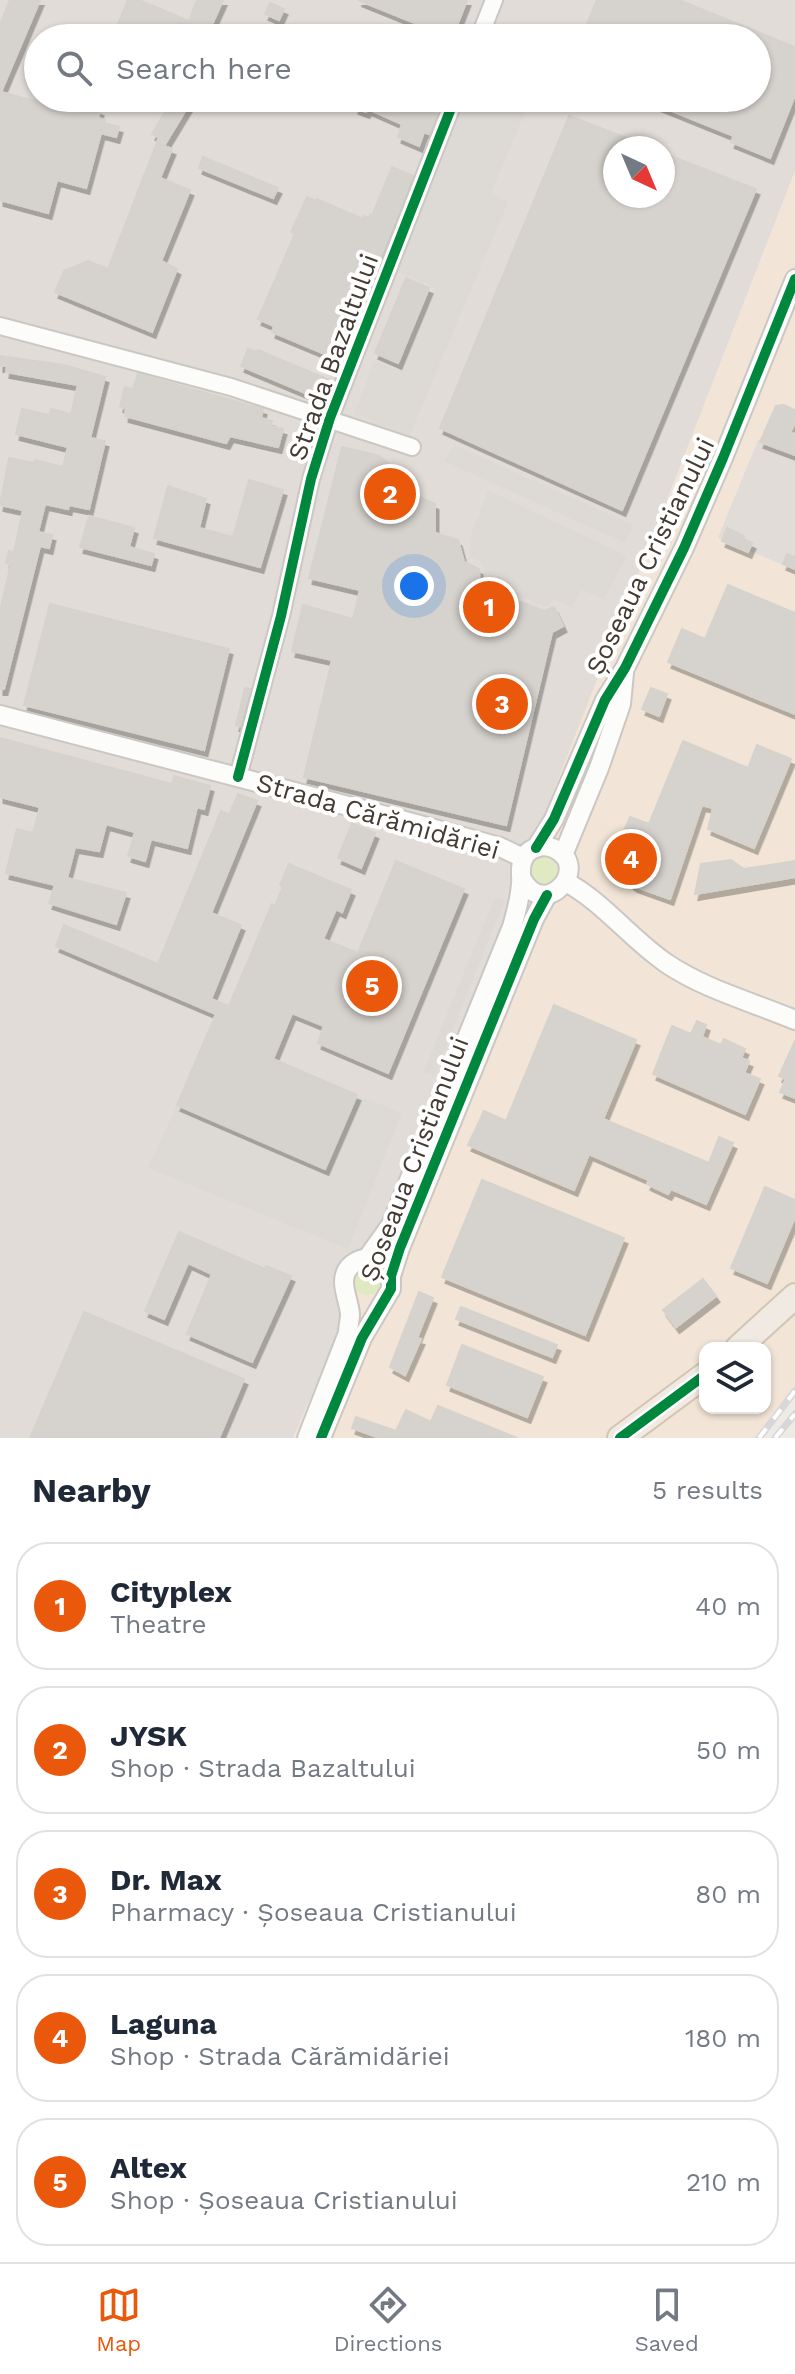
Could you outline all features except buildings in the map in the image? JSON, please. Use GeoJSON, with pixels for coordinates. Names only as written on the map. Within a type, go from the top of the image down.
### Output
{"type":"FeatureCollection","features":[{"type":"Feature","properties":{"kind":"main road"},"geometry":{"type":"LineString","coordinates":[[745,1342],[795,1296]]}},
{"type":"Feature","properties":{"kind":"main road"},"geometry":{"type":"LineString","coordinates":[[620,1438],[699,1379]]}},
{"type":"Feature","properties":{"kind":"street"},"geometry":{"type":"LineString","coordinates":[[485,24],[494,0]]}},
{"type":"Feature","properties":{"kind":"street","name":"Strada Bazaltului"},"geometry":{"type":"LineString","coordinates":[[238,777],[281,616],[311,479],[330,418],[450,112]]}},
{"type":"Feature","properties":{"kind":"street","name":"Șoseaua Cristianului"},"geometry":{"type":"LineString","coordinates":[[530,853],[554,819],[605,700],[625,668],[701,509],[795,279]]}},
{"type":"Feature","properties":{"kind":"street","name":"Strada Bazaltului"},"geometry":{"type":"LineString","coordinates":[[0,326],[231,387],[412,447]]}},
{"type":"Feature","properties":{"kind":"street","name":"Șoseaua Cristianului"},"geometry":{"type":"LineString","coordinates":[[563,855],[599,768],[621,704],[625,668]]}},
{"type":"Feature","properties":{"kind":"street","name":"Strada Cărămidăriei"},"geometry":{"type":"LineString","coordinates":[[0,715],[530,853]]}},
{"type":"Feature","properties":{"kind":"street"},"geometry":{"type":"LineString","coordinates":[[551,847],[563,855],[569,869],[566,882],[556,892],[547,895],[529,889],[520,870],[530,853],[551,847]]}},
{"type":"Feature","properties":{"kind":"street","name":"Șoseaua Cristianului"},"geometry":{"type":"LineString","coordinates":[[307,1438],[348,1333],[350,1316],[344,1280],[346,1273],[355,1262],[368,1257],[391,1225],[512,927],[522,879]]}},
{"type":"Feature","properties":{"kind":"street"},"geometry":{"type":"LineString","coordinates":[[566,882],[589,896],[638,942],[668,965],[795,1020]]}},
{"type":"Feature","properties":{"kind":"street","name":"Șoseaua Cristianului"},"geometry":{"type":"LineString","coordinates":[[321,1438],[362,1338],[391,1289],[391,1276],[443,1139],[534,919],[547,895]]}},
{"type":"Feature","properties":{"kind":"street","name":"Șoseaua Cristianului"},"geometry":{"type":"LineString","coordinates":[[368,1257],[383,1263],[391,1276]]}},
{"type":"Feature","properties":{"kind":"street","name":"Șoseaua Cristianului"},"geometry":{"type":"LineString","coordinates":[[347,1293],[363,1305],[377,1304],[383,1300]]}},
{"type":"Feature","properties":{"kind":"shaded area"},"geometry":{"type":"Polygon","coordinates":[[[0,0],[795,0],[795,171],[362,1278],[293,1438],[0,1438],[0,0]]]}},
{"type":"Feature","properties":{"kind":"shaded area"},"geometry":{"type":"Polygon","coordinates":[[[455,112],[525,112],[491,193],[508,202],[410,435],[354,415],[374,361],[399,370],[435,288],[393,269],[455,112]]]}},
{"type":"Feature","properties":{"kind":"shaded area"},"geometry":{"type":"Polygon","coordinates":[[[795,171],[795,1388],[758,1438],[293,1438],[362,1278],[795,171]]]}},
{"type":"Feature","properties":{"kind":"shaded area"},"geometry":{"type":"Polygon","coordinates":[[[758,440],[795,456],[795,570],[718,538],[758,440]]]}},
{"type":"Feature","properties":{"kind":"shaded area"},"geometry":{"type":"Polygon","coordinates":[[[454,445],[633,525],[625,543],[444,461],[454,445]]]}},
{"type":"Feature","properties":{"kind":"shaded area"},"geometry":{"type":"Polygon","coordinates":[[[488,490],[627,556],[604,599],[581,590],[573,607],[554,600],[545,607],[485,581],[483,563],[470,557],[470,538],[488,490]]]}},
{"type":"Feature","properties":{"kind":"shaded area"},"geometry":{"type":"Polygon","coordinates":[[[495,897],[505,900],[434,1076],[423,1072],[495,897]]]}},
{"type":"Feature","properties":{"kind":"shaded area"},"geometry":{"type":"Polygon","coordinates":[[[357,1095],[402,1113],[348,1249],[148,1168],[177,1105],[325,1169],[357,1095]]]}},
{"type":"Feature","properties":{"kind":"green space"},"geometry":{"type":"Polygon","coordinates":[[[604,714],[608,726],[570,821],[561,817],[604,714]]]}},
{"type":"Feature","properties":{"kind":"green space"},"geometry":{"type":"Polygon","coordinates":[[[544,857],[553,861],[557,870],[553,879],[544,883],[535,879],[531,870],[535,861],[544,857]]]}},
{"type":"Feature","properties":{"kind":"green space"},"geometry":{"type":"Polygon","coordinates":[[[367,1267],[377,1271],[381,1281],[377,1291],[367,1295],[357,1291],[353,1281],[357,1271],[367,1267]]]}},
{"type":"Feature","properties":{"kind":"railway"},"geometry":{"type":"LineString","coordinates":[[759,1438],[795,1391]]}},
{"type":"Feature","properties":{"kind":"railway"},"geometry":{"type":"LineString","coordinates":[[775,1438],[795,1414]]}},
{"type":"Feature","properties":{"kind":"cycle path"},"geometry":{"type":"LineString","coordinates":[[238,777],[281,616],[311,479],[330,418],[450,112]]}},
{"type":"Feature","properties":{"kind":"cycle path"},"geometry":{"type":"LineString","coordinates":[[536,848],[554,819],[605,700],[625,668],[684,548],[795,279]]}},
{"type":"Feature","properties":{"kind":"cycle path"},"geometry":{"type":"LineString","coordinates":[[321,1438],[362,1338],[391,1289],[391,1276],[400,1248],[534,919],[547,895]]}},
{"type":"Feature","properties":{"kind":"cycle path"},"geometry":{"type":"LineString","coordinates":[[620,1438],[699,1379]]}},
{"type":"Feature","properties":{"kind":"place","name":"JYSK"},"geometry":{"type":"Point","coordinates":[390,494]}},
{"type":"Feature","properties":{"kind":"place","name":"Cityplex"},"geometry":{"type":"Point","coordinates":[489,607]}},
{"type":"Feature","properties":{"kind":"place","name":"Dr. Max"},"geometry":{"type":"Point","coordinates":[502,704]}},
{"type":"Feature","properties":{"kind":"place","name":"Laguna"},"geometry":{"type":"Point","coordinates":[631,859]}},
{"type":"Feature","properties":{"kind":"place","name":"Altex"},"geometry":{"type":"Point","coordinates":[372,986]}}]}
